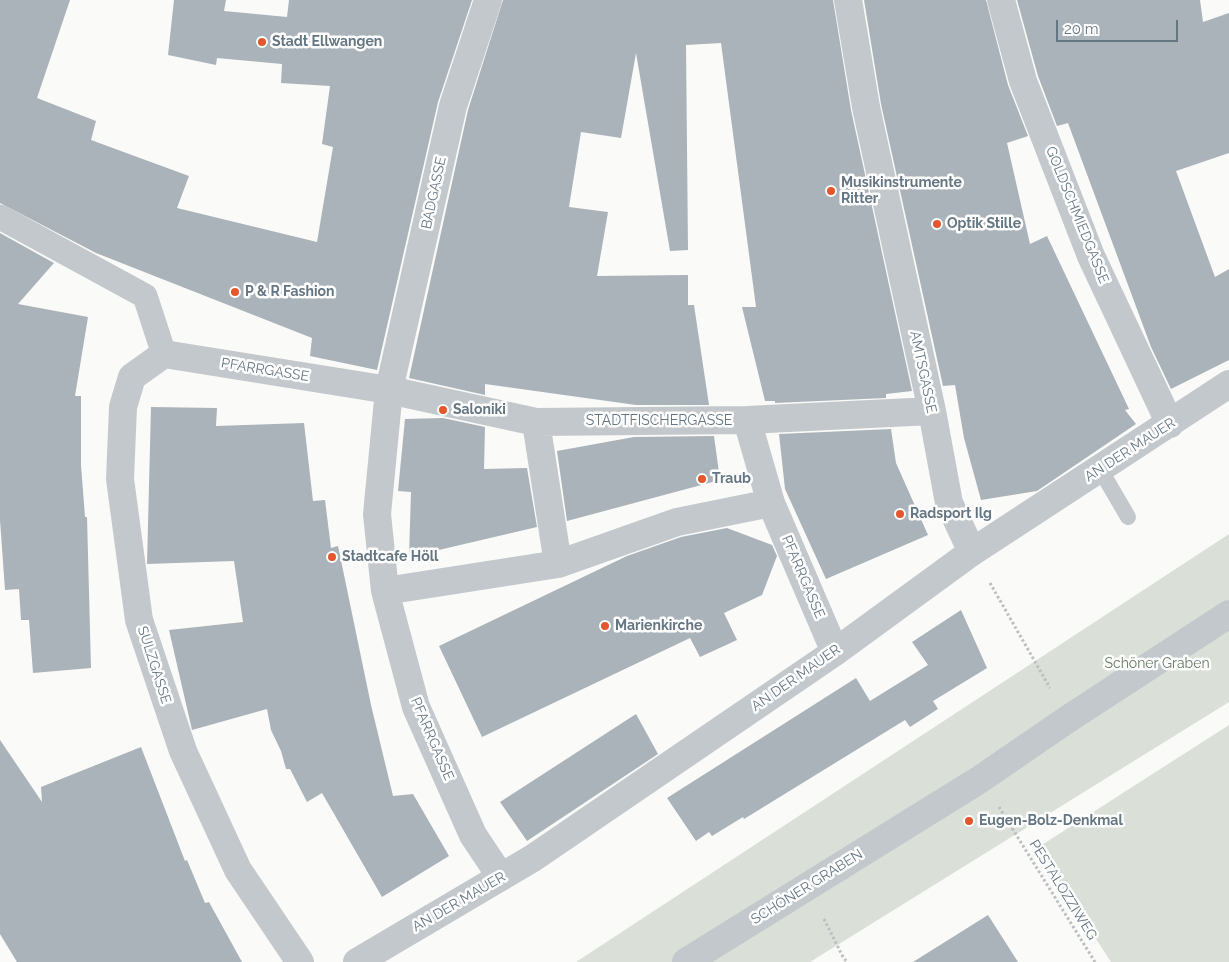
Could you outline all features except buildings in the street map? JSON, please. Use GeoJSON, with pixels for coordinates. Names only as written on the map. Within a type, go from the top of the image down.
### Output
{"type":"FeatureCollection","features":[{"type":"Feature","properties":{"kind":"street","name":"BADGASSE"},"geometry":{"type":"LineString","coordinates":[[389,390],[453,106],[488,0]]}},
{"type":"Feature","properties":{"kind":"street","name":"AMTSGASSE"},"geometry":{"type":"LineString","coordinates":[[848,0],[866,107],[930,402],[949,503],[972,552]]}},
{"type":"Feature","properties":{"kind":"street","name":"GOLDSCHMIEDGASSE"},"geometry":{"type":"LineString","coordinates":[[1001,0],[1023,81],[1091,256],[1170,424]]}},
{"type":"Feature","properties":{"kind":"street"},"geometry":{"type":"LineString","coordinates":[[0,217],[145,296],[164,354]]}},
{"type":"Feature","properties":{"kind":"street","name":"PFARRGASSE"},"geometry":{"type":"LineString","coordinates":[[164,354],[389,390],[377,514],[385,591],[416,707],[473,835],[501,877]]}},
{"type":"Feature","properties":{"kind":"street","name":"SULZGASSE"},"geometry":{"type":"LineString","coordinates":[[164,354],[132,377],[123,407],[120,479],[139,620],[183,751],[238,870],[300,962]]}},
{"type":"Feature","properties":{"kind":"street","name":"AN DER MAUER"},"geometry":{"type":"LineString","coordinates":[[357,962],[533,858],[835,652],[972,552],[1229,384]]}},
{"type":"Feature","properties":{"kind":"street","name":"STADTFISCHERGASSE"},"geometry":{"type":"LineString","coordinates":[[389,390],[536,422],[747,420],[930,402]]}},
{"type":"Feature","properties":{"kind":"street","name":"PFARRGASSE"},"geometry":{"type":"LineString","coordinates":[[747,420],[771,503],[835,652]]}},
{"type":"Feature","properties":{"kind":"street"},"geometry":{"type":"LineString","coordinates":[[536,422],[558,564]]}},
{"type":"Feature","properties":{"kind":"street"},"geometry":{"type":"LineString","coordinates":[[385,591],[558,564],[677,522],[771,503]]}},
{"type":"Feature","properties":{"kind":"street","name":"SCHÖNER GRABEN"},"geometry":{"type":"LineString","coordinates":[[686,962],[979,780],[1068,719],[1229,614]]}},
{"type":"Feature","properties":{"kind":"lane"},"geometry":{"type":"LineString","coordinates":[[1100,469],[1128,517]]}},
{"type":"Feature","properties":{"kind":"path"},"geometry":{"type":"LineString","coordinates":[[972,552],[1068,719]]}},
{"type":"Feature","properties":{"kind":"path","name":"PESTALOZZIWEG"},"geometry":{"type":"LineString","coordinates":[[979,780],[1006,817],[1049,891],[1094,962]]}},
{"type":"Feature","properties":{"kind":"path"},"geometry":{"type":"LineString","coordinates":[[808,886],[843,957],[848,962]]}},
{"type":"Feature","properties":{"kind":"green space","name":"Schöner Graben"},"geometry":{"type":"Polygon","coordinates":[[[1229,534],[1229,702],[810,962],[576,962],[1229,534]]]}},
{"type":"Feature","properties":{"kind":"green space"},"geometry":{"type":"Polygon","coordinates":[[[1229,725],[1229,962],[1111,962],[1037,848],[1229,725]]]}},
{"type":"Feature","properties":{"kind":"place","name":"Stadt Ellwangen"},"geometry":{"type":"Point","coordinates":[262,42]}},
{"type":"Feature","properties":{"kind":"place","name":"Musikinstrumente Ritter"},"geometry":{"type":"Point","coordinates":[831,191]}},
{"type":"Feature","properties":{"kind":"place","name":"Optik Stille"},"geometry":{"type":"Point","coordinates":[937,224]}},
{"type":"Feature","properties":{"kind":"place","name":"P & R Fashion"},"geometry":{"type":"Point","coordinates":[235,292]}},
{"type":"Feature","properties":{"kind":"place","name":"Saloniki"},"geometry":{"type":"Point","coordinates":[443,410]}},
{"type":"Feature","properties":{"kind":"place","name":"Traub"},"geometry":{"type":"Point","coordinates":[702,479]}},
{"type":"Feature","properties":{"kind":"place","name":"Radsport Ilg"},"geometry":{"type":"Point","coordinates":[900,514]}},
{"type":"Feature","properties":{"kind":"place","name":"Stadtcafe Höll"},"geometry":{"type":"Point","coordinates":[332,557]}},
{"type":"Feature","properties":{"kind":"place","name":"Marienkirche"},"geometry":{"type":"Point","coordinates":[605,626]}},
{"type":"Feature","properties":{"kind":"place","name":"Eugen-Bolz-Denkmal"},"geometry":{"type":"Point","coordinates":[969,821]}}]}
